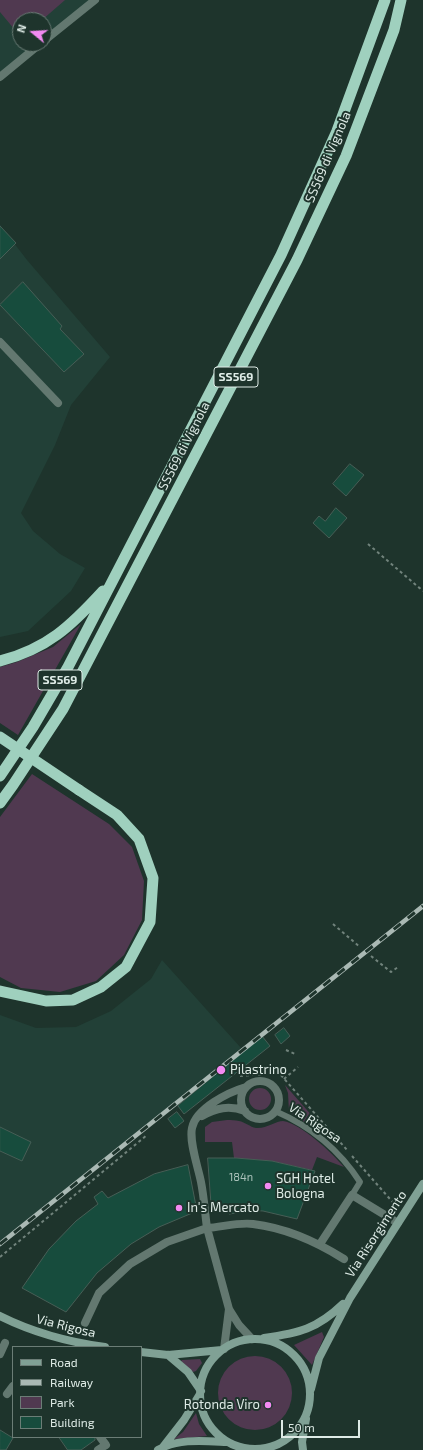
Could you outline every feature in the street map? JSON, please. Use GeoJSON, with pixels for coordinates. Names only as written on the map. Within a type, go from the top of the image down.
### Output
{"type":"FeatureCollection","features":[{"type":"Feature","properties":{"kind":"highway","name":"SS569 di Vignola"},"geometry":{"type":"LineString","coordinates":[[0,776],[33,726],[64,674],[281,255],[337,131],[385,0]]}},
{"type":"Feature","properties":{"kind":"highway","name":"SS569 di Vignola"},"geometry":{"type":"LineString","coordinates":[[0,803],[14,785],[63,709],[297,260],[346,156],[394,30],[401,0]]}},
{"type":"Feature","properties":{"kind":"highway"},"geometry":{"type":"LineString","coordinates":[[0,661],[22,656],[43,645],[66,628],[113,580]]}},
{"type":"Feature","properties":{"kind":"highway"},"geometry":{"type":"LineString","coordinates":[[0,737],[117,815],[139,839],[153,878],[150,922],[126,966],[101,987],[73,1000],[46,1000],[0,991]]}},
{"type":"Feature","properties":{"kind":"highway"},"geometry":{"type":"LineString","coordinates":[[0,984],[17,995]]}},
{"type":"Feature","properties":{"kind":"main road","name":"Via Risorgimento"},"geometry":{"type":"LineString","coordinates":[[310,1392],[319,1358],[350,1298],[423,1184]]}},
{"type":"Feature","properties":{"kind":"main road","name":"Via Risorgimento"},"geometry":{"type":"LineString","coordinates":[[254,1339],[295,1334],[310,1328],[335,1312],[350,1298]]}},
{"type":"Feature","properties":{"kind":"main road","name":"Via Rigosa"},"geometry":{"type":"LineString","coordinates":[[0,1316],[22,1327],[55,1338],[99,1346]]}},
{"type":"Feature","properties":{"kind":"main road"},"geometry":{"type":"LineString","coordinates":[[234,1446],[210,1425],[203,1410],[201,1393],[203,1378],[210,1362],[223,1350],[232,1344],[254,1339],[272,1342],[287,1349],[295,1357],[307,1376],[310,1392],[302,1442],[303,1450]]}},
{"type":"Feature","properties":{"kind":"main road"},"geometry":{"type":"LineString","coordinates":[[142,1352],[168,1355],[223,1350]]}},
{"type":"Feature","properties":{"kind":"main road"},"geometry":{"type":"LineString","coordinates":[[168,1355],[184,1369],[201,1393]]}},
{"type":"Feature","properties":{"kind":"main road"},"geometry":{"type":"LineString","coordinates":[[160,1448],[184,1420],[201,1393]]}},
{"type":"Feature","properties":{"kind":"main road"},"geometry":{"type":"LineString","coordinates":[[160,1448],[183,1442],[234,1446],[249,1449],[264,1448],[278,1444],[296,1430],[307,1412]]}},
{"type":"Feature","properties":{"kind":"street"},"geometry":{"type":"LineString","coordinates":[[52,35],[95,0]]}},
{"type":"Feature","properties":{"kind":"street"},"geometry":{"type":"LineString","coordinates":[[0,77],[30,52]]}},
{"type":"Feature","properties":{"kind":"street"},"geometry":{"type":"LineString","coordinates":[[0,342],[58,402]]}},
{"type":"Feature","properties":{"kind":"street","name":"Via Rigosa"},"geometry":{"type":"LineString","coordinates":[[196,1120],[215,1110],[224,1108],[237,1108],[245,1111],[254,1118],[260,1119],[271,1115],[276,1111],[280,1100],[277,1089],[268,1082],[256,1081],[246,1087],[234,1090],[209,1106],[196,1120],[192,1127],[191,1138],[202,1185],[208,1228],[230,1309],[239,1325],[254,1339]]}},
{"type":"Feature","properties":{"kind":"street"},"geometry":{"type":"LineString","coordinates":[[245,1111],[241,1099],[246,1087]]}},
{"type":"Feature","properties":{"kind":"street"},"geometry":{"type":"LineString","coordinates":[[352,1195],[398,1224]]}},
{"type":"Feature","properties":{"kind":"street","name":"Via Rigosa"},"geometry":{"type":"LineString","coordinates":[[320,1244],[352,1195]]}},
{"type":"Feature","properties":{"kind":"street","name":"Via Rigosa"},"geometry":{"type":"LineString","coordinates":[[85,1323],[99,1293],[130,1264],[167,1242],[208,1228],[252,1224],[291,1233],[320,1244],[344,1259]]}},
{"type":"Feature","properties":{"kind":"street","name":"Via Rigosa"},"geometry":{"type":"LineString","coordinates":[[223,1350],[230,1309]]}},
{"type":"Feature","properties":{"kind":"street"},"geometry":{"type":"LineString","coordinates":[[0,1354],[5,1343]]}},
{"type":"Feature","properties":{"kind":"street"},"geometry":{"type":"LineString","coordinates":[[7,1394],[12,1387]]}},
{"type":"Feature","properties":{"kind":"street"},"geometry":{"type":"LineString","coordinates":[[98,1450],[106,1445],[101,1438]]}},
{"type":"Feature","properties":{"kind":"lane","name":"Via Rigosa"},"geometry":{"type":"LineString","coordinates":[[276,1111],[321,1139],[338,1152],[360,1182],[352,1195]]}},
{"type":"Feature","properties":{"kind":"path"},"geometry":{"type":"LineString","coordinates":[[368,544],[423,591]]}},
{"type":"Feature","properties":{"kind":"path"},"geometry":{"type":"LineString","coordinates":[[333,924],[360,947]]}},
{"type":"Feature","properties":{"kind":"path"},"geometry":{"type":"LineString","coordinates":[[371,956],[391,972],[398,967]]}},
{"type":"Feature","properties":{"kind":"path"},"geometry":{"type":"LineString","coordinates":[[286,1050],[295,1054]]}},
{"type":"Feature","properties":{"kind":"path"},"geometry":{"type":"LineString","coordinates":[[284,1079],[298,1066]]}},
{"type":"Feature","properties":{"kind":"path"},"geometry":{"type":"LineString","coordinates":[[240,1076],[279,1073],[398,1208]]}},
{"type":"Feature","properties":{"kind":"path"},"geometry":{"type":"LineString","coordinates":[[0,1257],[147,1135]]}},
{"type":"Feature","properties":{"kind":"shaded area"},"geometry":{"type":"Polygon","coordinates":[[[0,0],[96,0],[52,36],[52,12],[12,12],[12,52],[32,52],[0,78],[0,0]]]}},
{"type":"Feature","properties":{"kind":"shaded area"},"geometry":{"type":"Polygon","coordinates":[[[0,225],[27,260],[110,357],[71,405],[55,445],[21,513],[33,531],[60,554],[85,568],[71,591],[28,631],[0,637],[0,225]]]}},
{"type":"Feature","properties":{"kind":"shaded area"},"geometry":{"type":"Polygon","coordinates":[[[162,960],[241,1048],[141,1132],[0,1246],[0,1015],[36,1028],[76,1027],[111,1011],[151,979],[162,960]]]}},
{"type":"Feature","properties":{"kind":"green space"},"geometry":{"type":"Polygon","coordinates":[[[0,0],[65,0],[51,12],[12,12],[12,26],[0,12],[0,0]]]}},
{"type":"Feature","properties":{"kind":"green space"},"geometry":{"type":"Polygon","coordinates":[[[81,624],[18,735],[0,723],[0,667],[17,662],[53,647],[81,624]]]}},
{"type":"Feature","properties":{"kind":"green space"},"geometry":{"type":"Polygon","coordinates":[[[32,774],[109,824],[132,847],[144,881],[142,920],[124,955],[96,981],[60,992],[21,988],[0,977],[0,817],[32,774]]]}},
{"type":"Feature","properties":{"kind":"green space"},"geometry":{"type":"Polygon","coordinates":[[[285,1085],[335,1142],[289,1112],[288,1093],[285,1085]]]}},
{"type":"Feature","properties":{"kind":"green space"},"geometry":{"type":"Polygon","coordinates":[[[260,1088],[268,1091],[271,1099],[268,1107],[260,1110],[252,1107],[249,1099],[252,1091],[260,1088]]]}},
{"type":"Feature","properties":{"kind":"green space"},"geometry":{"type":"Polygon","coordinates":[[[234,1120],[256,1128],[280,1121],[291,1123],[316,1140],[344,1167],[317,1157],[312,1170],[272,1161],[234,1158],[232,1142],[205,1142],[205,1127],[212,1122],[234,1120]]]}},
{"type":"Feature","properties":{"kind":"green space"},"geometry":{"type":"Polygon","coordinates":[[[322,1332],[324,1337],[312,1365],[294,1345],[322,1332]]]}},
{"type":"Feature","properties":{"kind":"green space"},"geometry":{"type":"Polygon","coordinates":[[[255,1356],[269,1359],[281,1367],[289,1379],[292,1393],[289,1407],[281,1419],[269,1427],[255,1430],[241,1427],[229,1419],[221,1407],[218,1393],[221,1379],[229,1367],[241,1359],[255,1356]]]}},
{"type":"Feature","properties":{"kind":"green space"},"geometry":{"type":"Polygon","coordinates":[[[200,1359],[202,1363],[196,1371],[193,1372],[181,1361],[182,1360],[200,1359]]]}},
{"type":"Feature","properties":{"kind":"green space"},"geometry":{"type":"Polygon","coordinates":[[[196,1413],[199,1424],[207,1436],[174,1439],[183,1432],[196,1413]]]}},
{"type":"Feature","properties":{"kind":"building"},"geometry":{"type":"Polygon","coordinates":[[[0,226],[16,243],[0,259],[0,226]]]}},
{"type":"Feature","properties":{"kind":"building"},"geometry":{"type":"Polygon","coordinates":[[[23,282],[62,326],[60,329],[84,354],[64,372],[0,305],[23,282]]]}},
{"type":"Feature","properties":{"kind":"building"},"geometry":{"type":"Polygon","coordinates":[[[350,464],[364,475],[346,496],[333,484],[350,464]]]}},
{"type":"Feature","properties":{"kind":"building"},"geometry":{"type":"Polygon","coordinates":[[[336,508],[347,518],[329,538],[313,523],[319,516],[325,521],[336,508]]]}},
{"type":"Feature","properties":{"kind":"building"},"geometry":{"type":"Polygon","coordinates":[[[284,1028],[290,1036],[281,1044],[275,1035],[284,1028]]]}},
{"type":"Feature","properties":{"kind":"building"},"geometry":{"type":"Polygon","coordinates":[[[262,1036],[270,1046],[184,1114],[178,1106],[262,1036]]]}},
{"type":"Feature","properties":{"kind":"building"},"geometry":{"type":"Polygon","coordinates":[[[177,1112],[184,1121],[175,1128],[168,1119],[177,1112]]]}},
{"type":"Feature","properties":{"kind":"building"},"geometry":{"type":"Polygon","coordinates":[[[0,1127],[31,1142],[22,1161],[0,1151],[0,1127]]]}},
{"type":"Feature","properties":{"kind":"building"},"geometry":{"type":"Polygon","coordinates":[[[208,1158],[236,1158],[272,1161],[315,1171],[297,1219],[263,1211],[243,1210],[243,1212],[229,1214],[229,1211],[212,1212],[208,1158]]]}},
{"type":"Feature","properties":{"kind":"building"},"geometry":{"type":"Polygon","coordinates":[[[188,1165],[197,1211],[159,1227],[131,1244],[97,1273],[66,1312],[22,1288],[49,1249],[76,1221],[98,1204],[94,1197],[102,1191],[108,1198],[154,1174],[188,1165]]]}},
{"type":"Feature","properties":{"kind":"building"},"geometry":{"type":"Polygon","coordinates":[[[0,1430],[13,1438],[6,1450],[0,1450],[0,1430]]]}},
{"type":"Feature","properties":{"kind":"building"},"geometry":{"type":"Polygon","coordinates":[[[60,1438],[95,1438],[95,1440],[81,1450],[68,1450],[60,1438]]]}},
{"type":"Feature","properties":{"kind":"railway"},"geometry":{"type":"LineString","coordinates":[[0,1244],[423,906]]}},
{"type":"Feature","properties":{"kind":"place","name":"Pilastrino"},"geometry":{"type":"Point","coordinates":[221,1070]}},
{"type":"Feature","properties":{"kind":"place","name":"SGH Hotel Bologna"},"geometry":{"type":"Point","coordinates":[268,1186]}},
{"type":"Feature","properties":{"kind":"place","name":"In's Mercato"},"geometry":{"type":"Point","coordinates":[179,1208]}},
{"type":"Feature","properties":{"kind":"place","name":"Rotonda Viro"},"geometry":{"type":"Point","coordinates":[268,1405]}}]}
